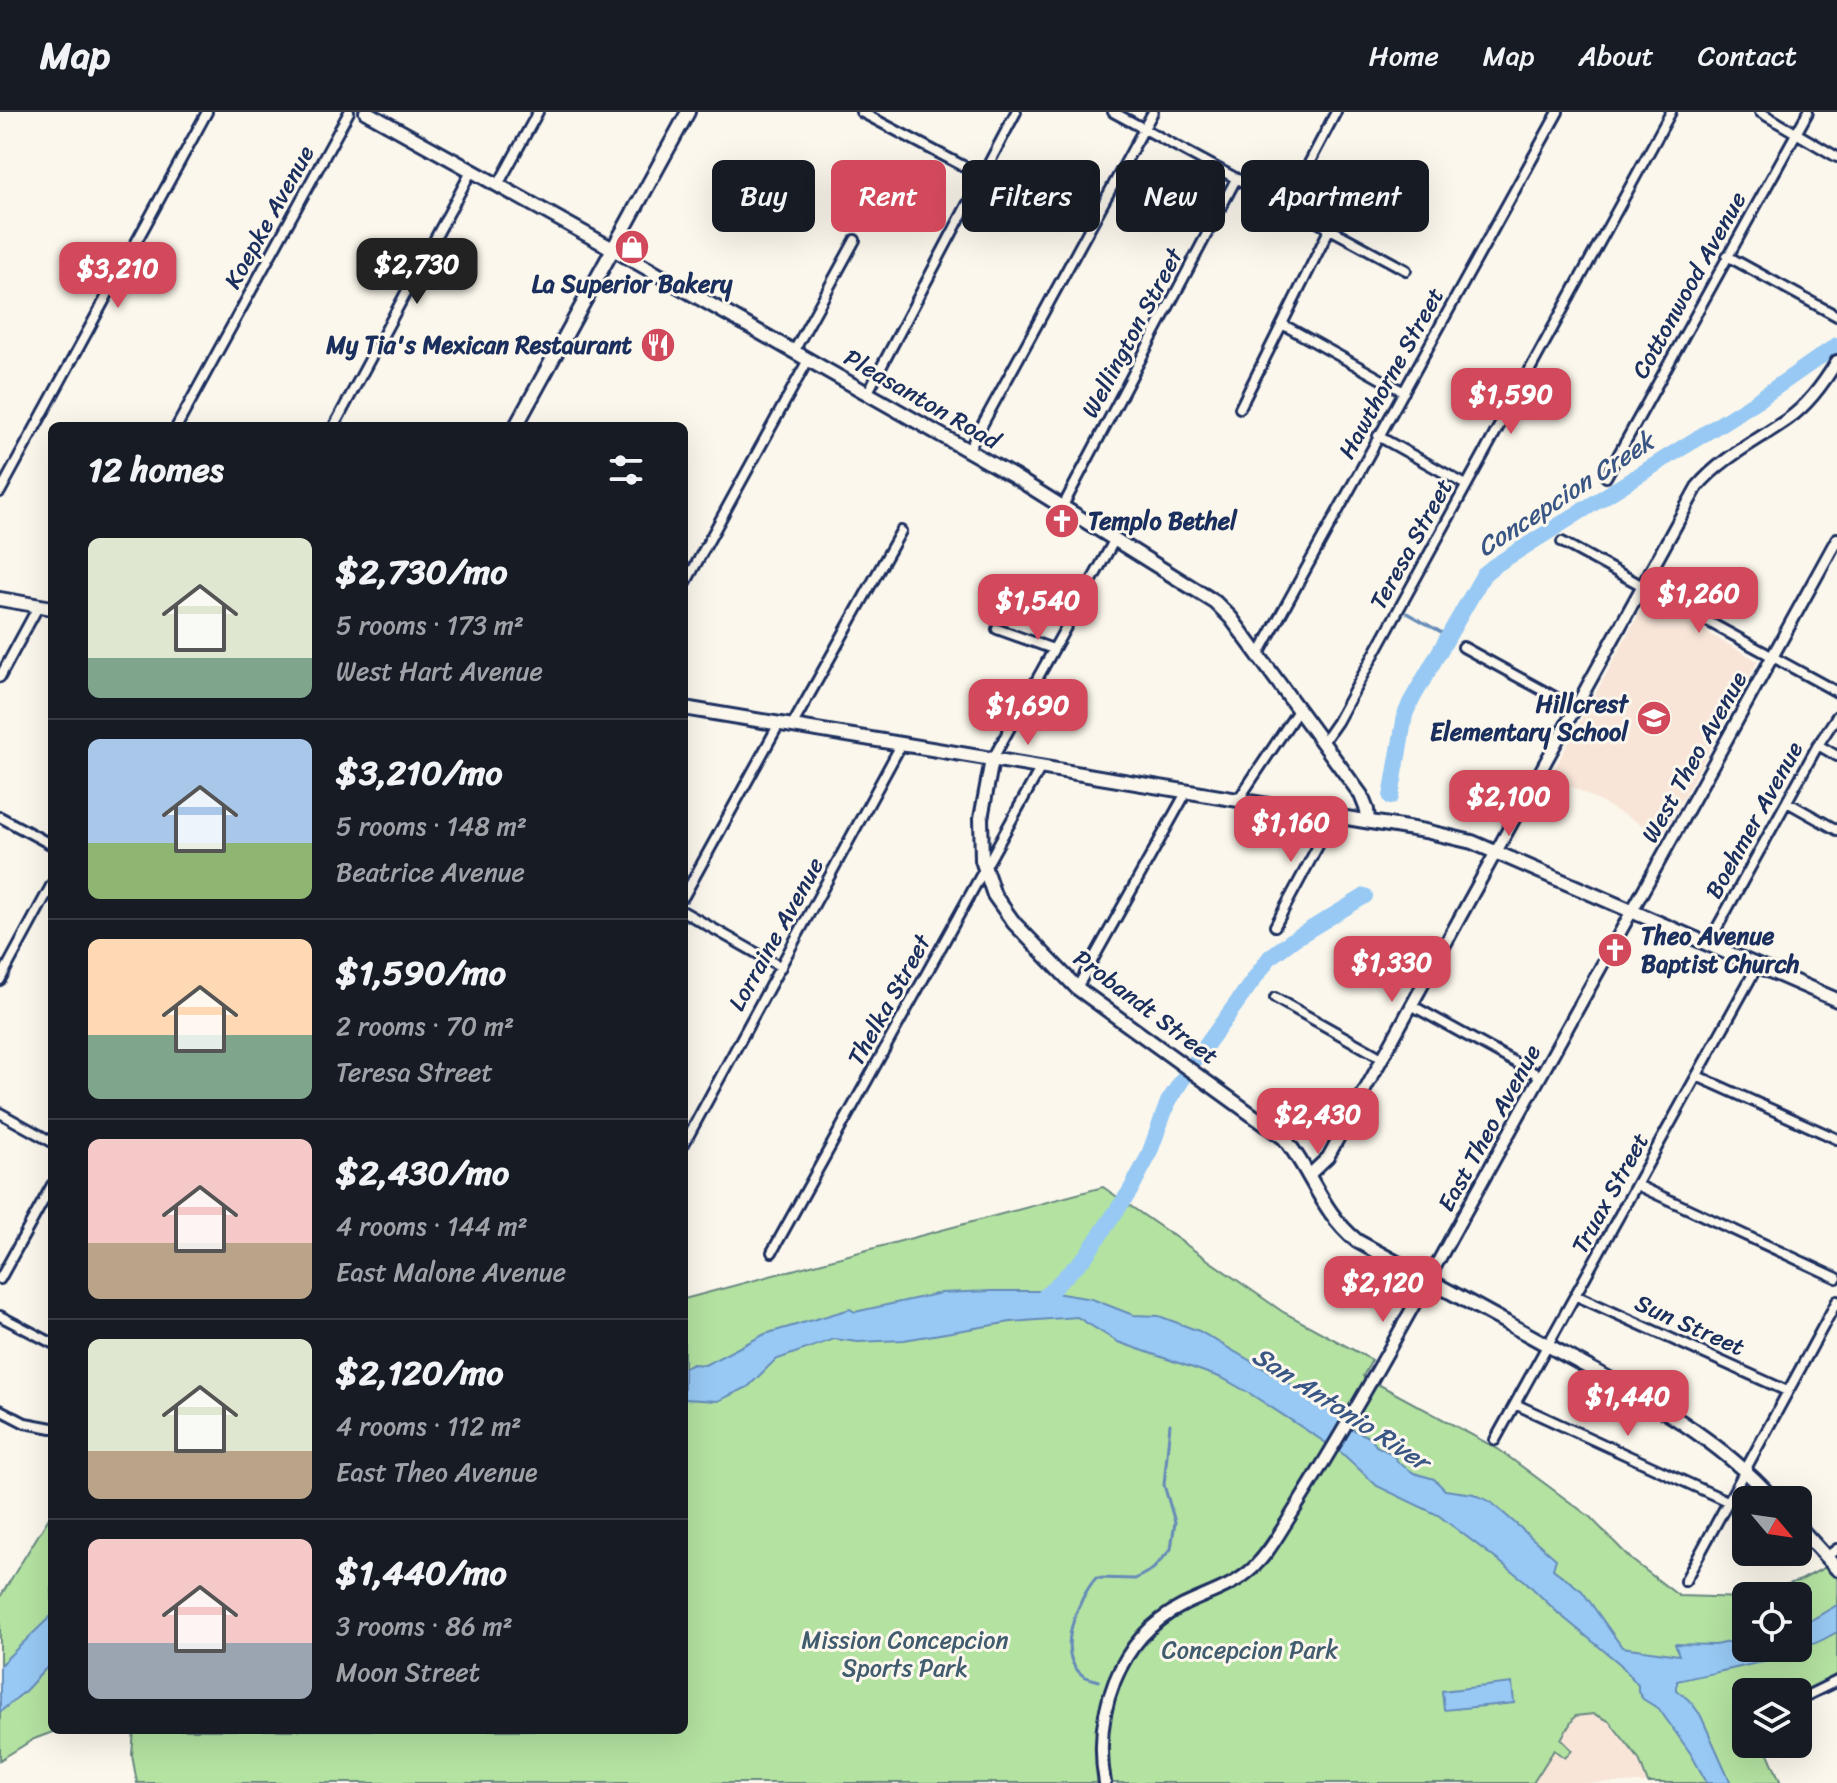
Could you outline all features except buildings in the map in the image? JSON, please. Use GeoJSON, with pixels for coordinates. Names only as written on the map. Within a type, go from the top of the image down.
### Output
{"type":"FeatureCollection","features":[{"type":"Feature","properties":{"kind":"main road","name":"Pleasanton Road"},"geometry":{"type":"LineString","coordinates":[[366,112],[968,451],[1063,506],[1223,608],[1361,795],[1368,821]]}},
{"type":"Feature","properties":{"kind":"main road"},"geometry":{"type":"LineString","coordinates":[[518,422],[688,112]]}},
{"type":"Feature","properties":{"kind":"main road"},"geometry":{"type":"LineString","coordinates":[[0,599],[46,606]]}},
{"type":"Feature","properties":{"kind":"main road"},"geometry":{"type":"LineString","coordinates":[[688,709],[1368,821],[1472,842],[1837,1000]]}},
{"type":"Feature","properties":{"kind":"main road","name":"Probandt Street"},"geometry":{"type":"LineString","coordinates":[[992,760],[981,818],[981,843],[985,870],[994,895],[1014,923],[1077,988],[1269,1125],[1292,1148],[1325,1208],[1342,1229],[1357,1241],[1674,1416],[1760,1486]]}},
{"type":"Feature","properties":{"kind":"main road"},"geometry":{"type":"LineString","coordinates":[[1812,1540],[1832,1559]]}},
{"type":"Feature","properties":{"kind":"street"},"geometry":{"type":"LineString","coordinates":[[0,492],[207,112]]}},
{"type":"Feature","properties":{"kind":"street","name":"Koepke Avenue"},"geometry":{"type":"LineString","coordinates":[[179,422],[349,112]]}},
{"type":"Feature","properties":{"kind":"street"},"geometry":{"type":"LineString","coordinates":[[498,185],[538,112]]}},
{"type":"Feature","properties":{"kind":"street"},"geometry":{"type":"LineString","coordinates":[[861,112],[962,165]]}},
{"type":"Feature","properties":{"kind":"street"},"geometry":{"type":"LineString","coordinates":[[990,160],[1016,112]]}},
{"type":"Feature","properties":{"kind":"street"},"geometry":{"type":"LineString","coordinates":[[1113,112],[1241,182]]}},
{"type":"Feature","properties":{"kind":"street"},"geometry":{"type":"LineString","coordinates":[[968,451],[1153,112]]}},
{"type":"Feature","properties":{"kind":"street"},"geometry":{"type":"LineString","coordinates":[[1311,160],[1336,112]]}},
{"type":"Feature","properties":{"kind":"street","name":"Hawthorne Street"},"geometry":{"type":"LineString","coordinates":[[1259,654],[1558,112]]}},
{"type":"Feature","properties":{"kind":"street","name":"Teresa Street"},"geometry":{"type":"LineString","coordinates":[[1323,742],[1337,722],[1671,112]]}},
{"type":"Feature","properties":{"kind":"street"},"geometry":{"type":"LineString","coordinates":[[1760,112],[1837,157]]}},
{"type":"Feature","properties":{"kind":"street","name":"Cottonwood Avenue"},"geometry":{"type":"LineString","coordinates":[[1606,477],[1808,112]]}},
{"type":"Feature","properties":{"kind":"street"},"geometry":{"type":"LineString","coordinates":[[336,422],[472,170]]}},
{"type":"Feature","properties":{"kind":"street","name":"Wellington Street"},"geometry":{"type":"LineString","coordinates":[[1063,506],[1236,179]]}},
{"type":"Feature","properties":{"kind":"street"},"geometry":{"type":"LineString","coordinates":[[867,394],[962,214]]}},
{"type":"Feature","properties":{"kind":"street"},"geometry":{"type":"LineString","coordinates":[[1240,408],[1328,232]]}},
{"type":"Feature","properties":{"kind":"street"},"geometry":{"type":"LineString","coordinates":[[1333,232],[1406,270]]}},
{"type":"Feature","properties":{"kind":"street"},"geometry":{"type":"LineString","coordinates":[[794,351],[855,240]]}},
{"type":"Feature","properties":{"kind":"street"},"geometry":{"type":"LineString","coordinates":[[1727,256],[1837,316]]}},
{"type":"Feature","properties":{"kind":"street"},"geometry":{"type":"LineString","coordinates":[[1282,324],[1404,392]]}},
{"type":"Feature","properties":{"kind":"street"},"geometry":{"type":"LineString","coordinates":[[688,579],[808,360]]}},
{"type":"Feature","properties":{"kind":"street"},"geometry":{"type":"LineString","coordinates":[[1308,1176],[1328,1157],[1687,502],[1706,477],[1733,453],[1789,418],[1810,399],[1835,368]]}},
{"type":"Feature","properties":{"kind":"street"},"geometry":{"type":"LineString","coordinates":[[1378,436],[1466,485]]}},
{"type":"Feature","properties":{"kind":"street"},"geometry":{"type":"LineString","coordinates":[[688,889],[901,531]]}},
{"type":"Feature","properties":{"kind":"street"},"geometry":{"type":"LineString","coordinates":[[992,760],[1115,539]]}},
{"type":"Feature","properties":{"kind":"street","name":"West Theo Avenue"},"geometry":{"type":"LineString","coordinates":[[1632,911],[1837,539]]}},
{"type":"Feature","properties":{"kind":"street"},"geometry":{"type":"LineString","coordinates":[[1562,542],[1837,692]]}},
{"type":"Feature","properties":{"kind":"street"},"geometry":{"type":"LineString","coordinates":[[0,677],[46,606]]}},
{"type":"Feature","properties":{"kind":"street"},"geometry":{"type":"LineString","coordinates":[[997,629],[1053,649]]}},
{"type":"Feature","properties":{"kind":"street"},"geometry":{"type":"LineString","coordinates":[[1463,647],[1575,708]]}},
{"type":"Feature","properties":{"kind":"street"},"geometry":{"type":"LineString","coordinates":[[1238,800],[1299,709]]}},
{"type":"Feature","properties":{"kind":"street","name":"Boehmer Avenue"},"geometry":{"type":"LineString","coordinates":[[1708,944],[1837,716]]}},
{"type":"Feature","properties":{"kind":"street","name":"Lorraine Avenue"},"geometry":{"type":"LineString","coordinates":[[688,1137],[902,743]]}},
{"type":"Feature","properties":{"kind":"street"},"geometry":{"type":"LineString","coordinates":[[1818,745],[1837,756]]}},
{"type":"Feature","properties":{"kind":"street","name":"Thelka Street"},"geometry":{"type":"LineString","coordinates":[[772,1252],[1041,767]]}},
{"type":"Feature","properties":{"kind":"street"},"geometry":{"type":"LineString","coordinates":[[1077,988],[1187,791]]}},
{"type":"Feature","properties":{"kind":"street"},"geometry":{"type":"LineString","coordinates":[[1787,802],[1837,830]]}},
{"type":"Feature","properties":{"kind":"street"},"geometry":{"type":"LineString","coordinates":[[1275,926],[1334,816]]}},
{"type":"Feature","properties":{"kind":"street"},"geometry":{"type":"LineString","coordinates":[[0,817],[48,843]]}},
{"type":"Feature","properties":{"kind":"street"},"geometry":{"type":"LineString","coordinates":[[0,980],[48,891]]}},
{"type":"Feature","properties":{"kind":"street","name":"East Theo Avenue"},"geometry":{"type":"LineString","coordinates":[[1105,1783],[1100,1741],[1111,1689],[1122,1665],[1136,1645],[1166,1617],[1229,1585],[1253,1569],[1271,1546],[1369,1385],[1632,911]]}},
{"type":"Feature","properties":{"kind":"street"},"geometry":{"type":"LineString","coordinates":[[688,914],[781,967]]}},
{"type":"Feature","properties":{"kind":"street","name":"Truax Street"},"geometry":{"type":"LineString","coordinates":[[1495,1440],[1758,965]]}},
{"type":"Feature","properties":{"kind":"street"},"geometry":{"type":"LineString","coordinates":[[1275,998],[1382,1058]]}},
{"type":"Feature","properties":{"kind":"street"},"geometry":{"type":"LineString","coordinates":[[1411,1005],[1540,1076]]}},
{"type":"Feature","properties":{"kind":"street"},"geometry":{"type":"LineString","coordinates":[[1697,1076],[1837,1139]]}},
{"type":"Feature","properties":{"kind":"street"},"geometry":{"type":"LineString","coordinates":[[0,1113],[48,1140]]}},
{"type":"Feature","properties":{"kind":"street"},"geometry":{"type":"LineString","coordinates":[[1637,1185],[1837,1278]]}},
{"type":"Feature","properties":{"kind":"street"},"geometry":{"type":"LineString","coordinates":[[0,1279],[48,1192]]}},
{"type":"Feature","properties":{"kind":"street","name":"Sun Street"},"geometry":{"type":"LineString","coordinates":[[1577,1296],[1787,1391]]}},
{"type":"Feature","properties":{"kind":"street"},"geometry":{"type":"LineString","coordinates":[[1685,1581],[1837,1301]]}},
{"type":"Feature","properties":{"kind":"street"},"geometry":{"type":"LineString","coordinates":[[0,1316],[48,1341]]}},
{"type":"Feature","properties":{"kind":"street"},"geometry":{"type":"LineString","coordinates":[[1515,1404],[1727,1501]]}},
{"type":"Feature","properties":{"kind":"street"},"geometry":{"type":"LineString","coordinates":[[0,1410],[25,1423],[48,1427]]}},
{"type":"Feature","properties":{"kind":"street"},"geometry":{"type":"LineString","coordinates":[[1812,1693],[1837,1681]]}},
{"type":"Feature","properties":{"kind":"shaded area","name":"Hillcrest Elementary School"},"geometry":{"type":"Polygon","coordinates":[[[1647,599],[1758,661],[1662,836],[1551,775],[1647,599]]]}},
{"type":"Feature","properties":{"kind":"shaded area"},"geometry":{"type":"Polygon","coordinates":[[[1594,1713],[1609,1721],[1639,1759],[1648,1783],[1533,1783],[1554,1749],[1572,1751],[1561,1739],[1575,1716],[1594,1713]]]}},
{"type":"Feature","properties":{"kind":"green space"},"geometry":{"type":"Polygon","coordinates":[[[1103,1187],[1283,1312],[1372,1360],[1363,1376],[1498,1449],[1590,1517],[1632,1560],[1679,1596],[1732,1598],[1732,1662],[1812,1662],[1812,1582],[1795,1582],[1837,1561],[1837,1676],[1812,1688],[1812,1678],[1732,1678],[1732,1758],[1770,1758],[1781,1783],[1648,1783],[1639,1759],[1609,1721],[1594,1714],[1575,1716],[1561,1739],[1572,1750],[1565,1758],[1554,1750],[1533,1783],[137,1783],[132,1755],[134,1734],[688,1734],[688,1298],[1103,1187]]]}},
{"type":"Feature","properties":{"kind":"green space"},"geometry":{"type":"Polygon","coordinates":[[[48,1519],[48,1734],[0,1760],[0,1597],[48,1519]]]}},
{"type":"Feature","properties":{"kind":"water"},"geometry":{"type":"Polygon","coordinates":[[[1043,1291],[1092,1299],[1133,1315],[1159,1316],[1199,1331],[1335,1410],[1354,1430],[1371,1438],[1376,1446],[1391,1453],[1414,1473],[1434,1479],[1445,1490],[1474,1494],[1491,1502],[1556,1559],[1553,1569],[1582,1591],[1622,1647],[1679,1655],[1675,1644],[1715,1645],[1732,1641],[1732,1662],[1759,1662],[1677,1681],[1677,1690],[1701,1716],[1731,1783],[1707,1783],[1659,1709],[1643,1699],[1638,1685],[1620,1664],[1525,1581],[1438,1515],[1377,1486],[1343,1454],[1222,1378],[1118,1342],[1077,1317],[1011,1322],[904,1340],[858,1342],[834,1339],[775,1360],[748,1387],[718,1401],[688,1399],[688,1366],[705,1365],[765,1334],[850,1309],[855,1312],[941,1293],[1043,1291]]]}},
{"type":"Feature","properties":{"kind":"water"},"geometry":{"type":"Polygon","coordinates":[[[1837,1605],[1837,1632],[1812,1645],[1812,1619],[1837,1605]]]}},
{"type":"Feature","properties":{"kind":"water"},"geometry":{"type":"Polygon","coordinates":[[[48,1619],[48,1666],[0,1712],[0,1665],[48,1619]]]}},
{"type":"Feature","properties":{"kind":"water"},"geometry":{"type":"Polygon","coordinates":[[[1512,1683],[1514,1703],[1444,1710],[1442,1691],[1512,1683]]]}},
{"type":"Feature","properties":{"kind":"waterway","name":"Concepcion Creek"},"geometry":{"type":"LineString","coordinates":[[1391,797],[1405,715],[1410,703],[1484,574],[1755,402],[1837,345]]}},
{"type":"Feature","properties":{"kind":"waterway"},"geometry":{"type":"LineString","coordinates":[[1407,613],[1448,636]]}},
{"type":"Feature","properties":{"kind":"waterway","name":"Concepcion Creek"},"geometry":{"type":"LineString","coordinates":[[1197,1058],[1270,957],[1365,896]]}},
{"type":"Feature","properties":{"kind":"waterway","name":"Concepcion Creek"},"geometry":{"type":"LineString","coordinates":[[1034,1307],[1085,1257],[1130,1191],[1148,1157],[1168,1102],[1184,1077]]}},
{"type":"Feature","properties":{"kind":"waterway"},"geometry":{"type":"LineString","coordinates":[[1099,1681],[1083,1675],[1073,1664],[1070,1653],[1072,1626],[1082,1599],[1096,1578],[1135,1579],[1153,1569],[1171,1549],[1175,1522],[1164,1485],[1170,1424]]}},
{"type":"Feature","properties":{"kind":"place","name":"La Superior Bakery"},"geometry":{"type":"Point","coordinates":[632,247]}},
{"type":"Feature","properties":{"kind":"place","name":"My Tia's Mexican Restaurant"},"geometry":{"type":"Point","coordinates":[658,345]}},
{"type":"Feature","properties":{"kind":"place","name":"Templo Bethel"},"geometry":{"type":"Point","coordinates":[1062,521]}},
{"type":"Feature","properties":{"kind":"place","name":"Hillcrest Elementary School"},"geometry":{"type":"Point","coordinates":[1654,718]}},
{"type":"Feature","properties":{"kind":"place","name":"Theo Avenue Baptist Church"},"geometry":{"type":"Point","coordinates":[1615,950]}},
{"type":"Feature","properties":{"kind":"water label","name":"San Antonio River"},"geometry":{"type":"Point","coordinates":[1341,1408]}},
{"type":"Feature","properties":{"kind":"park label","name":"Concepcion Park"},"geometry":{"type":"Point","coordinates":[1250,1650]}},
{"type":"Feature","properties":{"kind":"park label","name":"Mission Concepcion Sports Park"},"geometry":{"type":"Point","coordinates":[905,1654]}}]}
